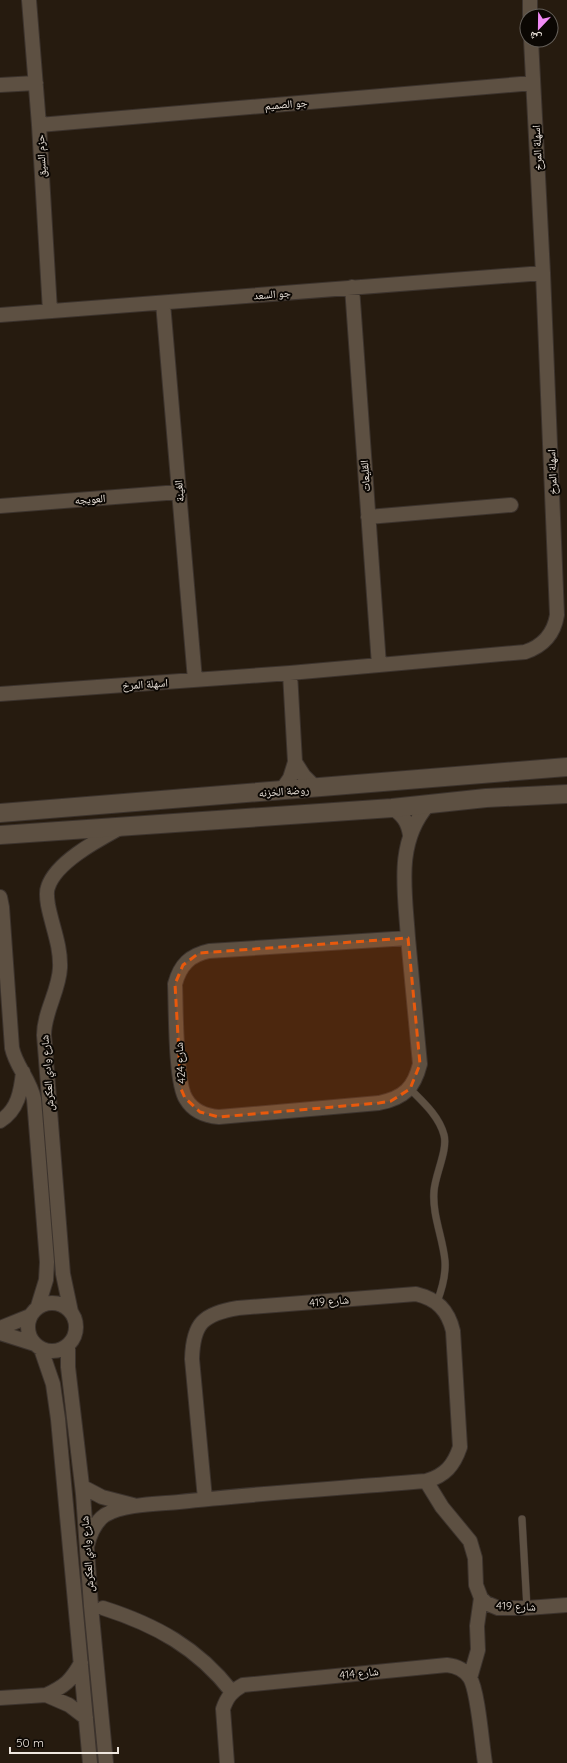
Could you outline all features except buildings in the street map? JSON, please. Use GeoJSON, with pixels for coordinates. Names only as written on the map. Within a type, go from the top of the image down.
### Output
{"type":"FeatureCollection","features":[{"type":"Feature","properties":{"kind":"street","name":"حزم السيق"},"geometry":{"type":"LineString","coordinates":[[29,0],[39,125],[50,312]]}},
{"type":"Feature","properties":{"kind":"street","name":"اسهلة المرخ"},"geometry":{"type":"LineString","coordinates":[[0,694],[290,673],[525,652],[541,645],[547,639],[556,624],[557,615],[543,273],[531,48]]}},
{"type":"Feature","properties":{"kind":"street"},"geometry":{"type":"LineString","coordinates":[[0,85],[36,83]]}},
{"type":"Feature","properties":{"kind":"street","name":"جو الصميم"},"geometry":{"type":"LineString","coordinates":[[39,125],[533,83]]}},
{"type":"Feature","properties":{"kind":"street","name":"جو السعد"},"geometry":{"type":"LineString","coordinates":[[0,315],[543,273]]}},
{"type":"Feature","properties":{"kind":"street","name":"القليعات"},"geometry":{"type":"LineString","coordinates":[[352,287],[379,665]]}},
{"type":"Feature","properties":{"kind":"street","name":"الغينة"},"geometry":{"type":"LineString","coordinates":[[163,303],[195,680]]}},
{"type":"Feature","properties":{"kind":"street","name":"العويجه"},"geometry":{"type":"LineString","coordinates":[[0,506],[179,492]]}},
{"type":"Feature","properties":{"kind":"street"},"geometry":{"type":"LineString","coordinates":[[368,517],[511,505]]}},
{"type":"Feature","properties":{"kind":"street"},"geometry":{"type":"LineString","coordinates":[[281,791],[290,778],[295,762],[290,673]]}},
{"type":"Feature","properties":{"kind":"street"},"geometry":{"type":"LineString","coordinates":[[295,762],[304,776],[316,788]]}},
{"type":"Feature","properties":{"kind":"street","name":"روضة الخزنه"},"geometry":{"type":"LineString","coordinates":[[0,813],[567,767]]}},
{"type":"Feature","properties":{"kind":"street"},"geometry":{"type":"LineString","coordinates":[[484,774],[486,798]]}},
{"type":"Feature","properties":{"kind":"street"},"geometry":{"type":"LineString","coordinates":[[0,835],[392,808],[486,798],[567,794]]}},
{"type":"Feature","properties":{"kind":"street"},"geometry":{"type":"LineString","coordinates":[[410,1089],[417,1076],[420,1064],[408,938],[404,864],[410,835],[417,819],[428,805]]}},
{"type":"Feature","properties":{"kind":"street"},"geometry":{"type":"LineString","coordinates":[[392,808],[403,816],[410,835]]}},
{"type":"Feature","properties":{"kind":"street","name":"شارع وادي العكرش"},"geometry":{"type":"LineString","coordinates":[[71,1312],[63,1274],[44,1035],[45,1024],[57,986],[60,969],[60,957],[48,904],[47,893],[51,880],[64,865],[99,839],[122,826]]}},
{"type":"Feature","properties":{"kind":"street"},"geometry":{"type":"LineString","coordinates":[[0,897],[2,907],[12,1048],[14,1057],[30,1083],[34,1099],[47,1262],[46,1285],[28,1323],[30,1338],[38,1346]]}},
{"type":"Feature","properties":{"kind":"street","name":"شارع 424"},"geometry":{"type":"LineString","coordinates":[[408,938],[209,951],[199,953],[190,958],[183,965],[175,984],[181,1089],[185,1098],[200,1112],[209,1116],[219,1117],[379,1103],[391,1101],[410,1089]]}},
{"type":"Feature","properties":{"kind":"street"},"geometry":{"type":"LineString","coordinates":[[0,1121],[12,1111],[17,1102],[23,1072]]}},
{"type":"Feature","properties":{"kind":"street","name":"شارع 419"},"geometry":{"type":"LineString","coordinates":[[205,1499],[192,1358],[193,1340],[198,1327],[208,1317],[218,1311],[238,1308],[405,1294],[416,1294],[437,1302]]}},
{"type":"Feature","properties":{"kind":"street"},"geometry":{"type":"LineString","coordinates":[[0,1328],[52,1302],[60,1304],[71,1312],[76,1326],[73,1340],[68,1345],[55,1351],[0,1333]]}},
{"type":"Feature","properties":{"kind":"street"},"geometry":{"type":"LineString","coordinates":[[87,1546],[90,1534],[96,1524],[105,1516],[128,1508],[205,1499],[426,1481],[438,1478],[448,1470],[456,1460],[460,1447],[453,1331],[445,1310],[437,1302]]}},
{"type":"Feature","properties":{"kind":"street","name":"شارع وادي العكرش"},"geometry":{"type":"LineString","coordinates":[[68,1345],[68,1367],[82,1486],[91,1606],[106,1763]]}},
{"type":"Feature","properties":{"kind":"street","name":"شارع وادي العكرش"},"geometry":{"type":"LineString","coordinates":[[38,1346],[53,1384],[57,1413],[90,1763]]}},
{"type":"Feature","properties":{"kind":"street","name":"شارع 419"},"geometry":{"type":"LineString","coordinates":[[426,1481],[442,1508],[470,1541],[475,1558],[476,1585],[481,1598],[492,1606],[498,1608],[527,1608],[567,1605]]}},
{"type":"Feature","properties":{"kind":"street"},"geometry":{"type":"LineString","coordinates":[[82,1486],[113,1501],[139,1506]]}},
{"type":"Feature","properties":{"kind":"street"},"geometry":{"type":"LineString","coordinates":[[481,1598],[477,1626],[478,1650],[470,1678],[475,1690],[485,1763]]}},
{"type":"Feature","properties":{"kind":"street"},"geometry":{"type":"LineString","coordinates":[[103,1608],[128,1616],[175,1640],[195,1653],[232,1692],[223,1709],[226,1763]]}},
{"type":"Feature","properties":{"kind":"street"},"geometry":{"type":"LineString","coordinates":[[0,1698],[46,1695],[62,1688],[71,1680],[81,1663]]}},
{"type":"Feature","properties":{"kind":"street","name":"شارع 414"},"geometry":{"type":"LineString","coordinates":[[232,1692],[243,1685],[251,1683],[440,1665],[453,1666],[465,1673],[470,1678]]}},
{"type":"Feature","properties":{"kind":"street"},"geometry":{"type":"LineString","coordinates":[[46,1695],[69,1705],[86,1718]]}},
{"type":"Feature","properties":{"kind":"lane"},"geometry":{"type":"LineString","coordinates":[[410,1089],[441,1125],[445,1137],[444,1149],[433,1193],[445,1260],[444,1279],[437,1302]]}},
{"type":"Feature","properties":{"kind":"lane"},"geometry":{"type":"LineString","coordinates":[[522,1519],[527,1608]]}},
{"type":"Feature","properties":{"kind":"highlighted area"},"geometry":{"type":"Polygon","coordinates":[[[408,938],[420,1064],[410,1089],[391,1101],[379,1103],[219,1117],[200,1112],[185,1098],[181,1089],[175,984],[183,965],[199,953],[408,938]]]}}]}
